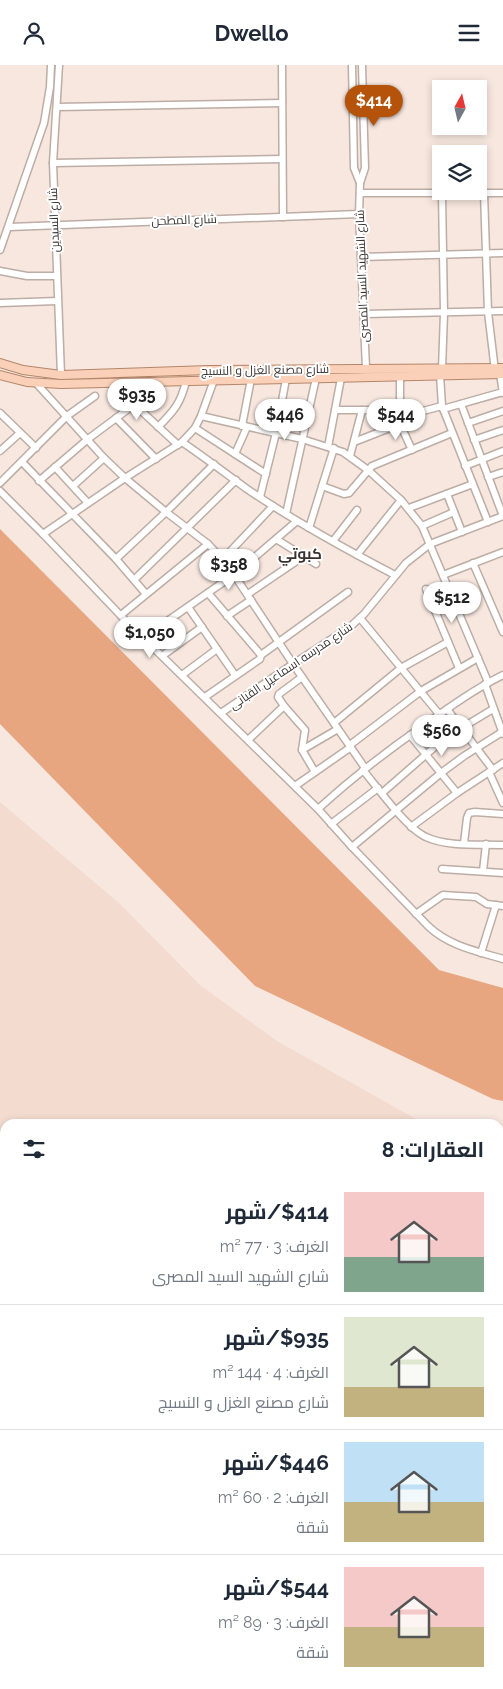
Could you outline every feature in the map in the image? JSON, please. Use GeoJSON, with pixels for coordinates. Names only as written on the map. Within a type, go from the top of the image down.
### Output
{"type":"FeatureCollection","features":[{"type":"Feature","properties":{"kind":"main road","name":"شارع مصنع الغزل و النسيج"},"geometry":{"type":"LineString","coordinates":[[0,363],[23,370],[61,375],[209,370],[366,369],[441,372]]}},
{"type":"Feature","properties":{"kind":"main road","name":"شارع مصنع الغزل و النسيج"},"geometry":{"type":"LineString","coordinates":[[0,375],[37,384],[341,378],[400,376],[441,372]]}},
{"type":"Feature","properties":{"kind":"main road"},"geometry":{"type":"LineString","coordinates":[[441,372],[499,372]]}},
{"type":"Feature","properties":{"kind":"street"},"geometry":{"type":"LineString","coordinates":[[0,250],[44,123],[50,87],[51,65]]}},
{"type":"Feature","properties":{"kind":"street","name":"شارع السيدين"},"geometry":{"type":"LineString","coordinates":[[59,65],[53,163],[61,375]]}},
{"type":"Feature","properties":{"kind":"street"},"geometry":{"type":"LineString","coordinates":[[282,65],[283,217]]}},
{"type":"Feature","properties":{"kind":"street","name":"شارع الشهيد السيد المصرى"},"geometry":{"type":"LineString","coordinates":[[352,65],[354,168],[360,183]]}},
{"type":"Feature","properties":{"kind":"street","name":"شارع الشهيد السيد المصرى"},"geometry":{"type":"LineString","coordinates":[[362,65],[365,168],[360,183],[359,214],[366,369]]}},
{"type":"Feature","properties":{"kind":"street"},"geometry":{"type":"LineString","coordinates":[[57,107],[282,103]]}},
{"type":"Feature","properties":{"kind":"street"},"geometry":{"type":"LineString","coordinates":[[53,163],[282,159]]}},
{"type":"Feature","properties":{"kind":"street"},"geometry":{"type":"LineString","coordinates":[[360,193],[432,193]]}},
{"type":"Feature","properties":{"kind":"street"},"geometry":{"type":"LineString","coordinates":[[487,193],[503,193]]}},
{"type":"Feature","properties":{"kind":"street"},"geometry":{"type":"LineString","coordinates":[[442,200],[444,313],[441,372],[442,408],[488,522]]}},
{"type":"Feature","properties":{"kind":"street"},"geometry":{"type":"LineString","coordinates":[[354,442],[400,417],[503,393],[488,312],[484,200]]}},
{"type":"Feature","properties":{"kind":"street","name":"شارع المطحن"},"geometry":{"type":"LineString","coordinates":[[9,227],[359,214]]}},
{"type":"Feature","properties":{"kind":"street"},"geometry":{"type":"LineString","coordinates":[[361,257],[503,253]]}},
{"type":"Feature","properties":{"kind":"street"},"geometry":{"type":"LineString","coordinates":[[0,271],[27,276],[56,276]]}},
{"type":"Feature","properties":{"kind":"street"},"geometry":{"type":"LineString","coordinates":[[0,303],[57,301]]}},
{"type":"Feature","properties":{"kind":"street"},"geometry":{"type":"LineString","coordinates":[[364,314],[503,311]]}},
{"type":"Feature","properties":{"kind":"street"},"geometry":{"type":"LineString","coordinates":[[400,376],[400,417],[412,450]]}},
{"type":"Feature","properties":{"kind":"street"},"geometry":{"type":"LineString","coordinates":[[286,514],[316,378]]}},
{"type":"Feature","properties":{"kind":"street"},"geometry":{"type":"LineString","coordinates":[[309,528],[331,448],[341,378]]}},
{"type":"Feature","properties":{"kind":"street"},"geometry":{"type":"LineString","coordinates":[[235,454],[244,426],[251,379]]}},
{"type":"Feature","properties":{"kind":"street"},"geometry":{"type":"LineString","coordinates":[[260,497],[276,433],[286,379]]}},
{"type":"Feature","properties":{"kind":"street"},"geometry":{"type":"LineString","coordinates":[[44,534],[125,478],[180,444],[195,428],[202,416],[214,380]]}},
{"type":"Feature","properties":{"kind":"street"},"geometry":{"type":"LineString","coordinates":[[158,427],[173,412],[179,402],[186,381]]}},
{"type":"Feature","properties":{"kind":"street"},"geometry":{"type":"LineString","coordinates":[[110,382],[158,427],[180,444],[214,464],[297,521],[395,575]]}},
{"type":"Feature","properties":{"kind":"street"},"geometry":{"type":"LineString","coordinates":[[37,384],[104,458],[166,512],[208,544],[235,574],[280,642],[292,664],[364,769],[411,827],[428,838],[451,843],[503,845]]}},
{"type":"Feature","properties":{"kind":"street"},"geometry":{"type":"LineString","coordinates":[[0,483],[67,416],[95,396]]}},
{"type":"Feature","properties":{"kind":"street"},"geometry":{"type":"LineString","coordinates":[[461,404],[503,516]]}},
{"type":"Feature","properties":{"kind":"street"},"geometry":{"type":"LineString","coordinates":[[39,481],[88,439],[135,405]]}},
{"type":"Feature","properties":{"kind":"street"},"geometry":{"type":"LineString","coordinates":[[335,410],[362,410],[400,417]]}},
{"type":"Feature","properties":{"kind":"street"},"geometry":{"type":"LineString","coordinates":[[350,457],[362,410]]}},
{"type":"Feature","properties":{"kind":"street"},"geometry":{"type":"LineString","coordinates":[[468,423],[503,411]]}},
{"type":"Feature","properties":{"kind":"street"},"geometry":{"type":"LineString","coordinates":[[0,413],[36,447]]}},
{"type":"Feature","properties":{"kind":"street"},"geometry":{"type":"LineString","coordinates":[[202,416],[302,439],[331,448],[350,457],[368,470],[409,508],[422,526],[487,683],[493,709],[503,733],[477,747],[441,773],[352,847]]}},
{"type":"Feature","properties":{"kind":"street"},"geometry":{"type":"LineString","coordinates":[[116,418],[156,459]]}},
{"type":"Feature","properties":{"kind":"street"},"geometry":{"type":"LineString","coordinates":[[195,428],[266,474]]}},
{"type":"Feature","properties":{"kind":"street"},"geometry":{"type":"LineString","coordinates":[[474,440],[503,429]]}},
{"type":"Feature","properties":{"kind":"street"},"geometry":{"type":"LineString","coordinates":[[0,451],[20,433]]}},
{"type":"Feature","properties":{"kind":"street"},"geometry":{"type":"LineString","coordinates":[[322,486],[344,494],[349,493],[368,470],[376,464],[452,433]]}},
{"type":"Feature","properties":{"kind":"street"},"geometry":{"type":"LineString","coordinates":[[465,466],[503,451]]}},
{"type":"Feature","properties":{"kind":"street"},"geometry":{"type":"LineString","coordinates":[[73,486],[104,458]]}},
{"type":"Feature","properties":{"kind":"street"},"geometry":{"type":"LineString","coordinates":[[22,462],[116,559],[146,594]]}},
{"type":"Feature","properties":{"kind":"street"},"geometry":{"type":"LineString","coordinates":[[116,559],[214,464]]}},
{"type":"Feature","properties":{"kind":"street"},"geometry":{"type":"LineString","coordinates":[[55,467],[88,503]]}},
{"type":"Feature","properties":{"kind":"street"},"geometry":{"type":"LineString","coordinates":[[488,477],[503,472]]}},
{"type":"Feature","properties":{"kind":"street"},"geometry":{"type":"LineString","coordinates":[[137,577],[236,480]]}},
{"type":"Feature","properties":{"kind":"street"},"geometry":{"type":"LineString","coordinates":[[409,508],[473,484]]}},
{"type":"Feature","properties":{"kind":"street"},"geometry":{"type":"LineString","coordinates":[[0,491],[44,534],[143,638],[318,809],[352,847],[442,938],[454,944],[503,959]]}},
{"type":"Feature","properties":{"kind":"street"},"geometry":{"type":"LineString","coordinates":[[495,496],[503,493]]}},
{"type":"Feature","properties":{"kind":"street"},"geometry":{"type":"LineString","coordinates":[[447,494],[462,532]]}},
{"type":"Feature","properties":{"kind":"street"},"geometry":{"type":"LineString","coordinates":[[357,555],[400,500]]}},
{"type":"Feature","properties":{"kind":"street"},"geometry":{"type":"LineString","coordinates":[[222,559],[273,505]]}},
{"type":"Feature","properties":{"kind":"street"},"geometry":{"type":"LineString","coordinates":[[333,541],[357,510]]}},
{"type":"Feature","properties":{"kind":"street"},"geometry":{"type":"LineString","coordinates":[[422,526],[454,512]]}},
{"type":"Feature","properties":{"kind":"street","name":"شارع مدرسه اسماعيل القبانى"},"geometry":{"type":"LineString","coordinates":[[221,713],[350,627],[360,618],[406,563],[430,544],[503,516]]}},
{"type":"Feature","properties":{"kind":"street"},"geometry":{"type":"LineString","coordinates":[[143,638],[235,574],[297,521]]}},
{"type":"Feature","properties":{"kind":"street"},"geometry":{"type":"LineString","coordinates":[[276,539],[316,564]]}},
{"type":"Feature","properties":{"kind":"street"},"geometry":{"type":"LineString","coordinates":[[121,615],[208,544]]}},
{"type":"Feature","properties":{"kind":"street"},"geometry":{"type":"LineString","coordinates":[[443,575],[503,552]]}},
{"type":"Feature","properties":{"kind":"street"},"geometry":{"type":"LineString","coordinates":[[227,616],[304,556]]}},
{"type":"Feature","properties":{"kind":"street"},"geometry":{"type":"LineString","coordinates":[[473,563],[503,632]]}},
{"type":"Feature","properties":{"kind":"street"},"geometry":{"type":"LineString","coordinates":[[426,589],[459,668]]}},
{"type":"Feature","properties":{"kind":"street"},"geometry":{"type":"LineString","coordinates":[[205,697],[260,659],[261,655],[348,592]]}},
{"type":"Feature","properties":{"kind":"street"},"geometry":{"type":"LineString","coordinates":[[208,593],[261,655]]}},
{"type":"Feature","properties":{"kind":"street"},"geometry":{"type":"LineString","coordinates":[[188,607],[235,675]]}},
{"type":"Feature","properties":{"kind":"street"},"geometry":{"type":"LineString","coordinates":[[360,618],[439,714]]}},
{"type":"Feature","properties":{"kind":"street"},"geometry":{"type":"LineString","coordinates":[[162,656],[202,627]]}},
{"type":"Feature","properties":{"kind":"street"},"geometry":{"type":"LineString","coordinates":[[334,723],[401,668],[448,642]]}},
{"type":"Feature","properties":{"kind":"street"},"geometry":{"type":"LineString","coordinates":[[182,675],[217,649]]}},
{"type":"Feature","properties":{"kind":"street"},"geometry":{"type":"LineString","coordinates":[[295,786],[421,691],[478,658]]}},
{"type":"Feature","properties":{"kind":"street"},"geometry":{"type":"LineString","coordinates":[[318,809],[364,769],[410,735],[487,683],[503,675]]}},
{"type":"Feature","properties":{"kind":"street"},"geometry":{"type":"LineString","coordinates":[[302,677],[279,694],[279,698],[305,730],[302,750],[315,772]]}},
{"type":"Feature","properties":{"kind":"street"},"geometry":{"type":"LineString","coordinates":[[248,740],[284,706]]}},
{"type":"Feature","properties":{"kind":"street"},"geometry":{"type":"LineString","coordinates":[[447,709],[477,747],[491,771],[503,803]]}},
{"type":"Feature","properties":{"kind":"street"},"geometry":{"type":"LineString","coordinates":[[331,824],[380,790],[462,727],[493,709]]}},
{"type":"Feature","properties":{"kind":"street"},"geometry":{"type":"LineString","coordinates":[[302,750],[338,729]]}},
{"type":"Feature","properties":{"kind":"street"},"geometry":{"type":"LineString","coordinates":[[410,735],[457,793]]}},
{"type":"Feature","properties":{"kind":"street"},"geometry":{"type":"LineString","coordinates":[[411,827],[457,793],[503,763]]}},
{"type":"Feature","properties":{"kind":"street"},"geometry":{"type":"LineString","coordinates":[[464,843],[469,813],[503,815]]}},
{"type":"Feature","properties":{"kind":"street"},"geometry":{"type":"LineString","coordinates":[[483,871],[486,844]]}},
{"type":"Feature","properties":{"kind":"street"},"geometry":{"type":"LineString","coordinates":[[442,869],[503,873]]}},
{"type":"Feature","properties":{"kind":"street"},"geometry":{"type":"LineString","coordinates":[[416,913],[443,895],[476,897],[487,903],[499,905],[481,953]]}},
{"type":"Feature","properties":{"kind":"shaded area"},"geometry":{"type":"Polygon","coordinates":[[[0,529],[439,970],[503,988],[503,1101],[493,1099],[255,986],[0,724],[0,529]]]}},
{"type":"Feature","properties":{"kind":"shaded area"},"geometry":{"type":"Polygon","coordinates":[[[0,802],[120,904],[200,985],[277,1041],[416,1119],[0,1119],[0,802]]]}},
{"type":"Feature","properties":{"kind":"district","name":"كبوتي"},"geometry":{"type":"Point","coordinates":[300,554]}}]}
